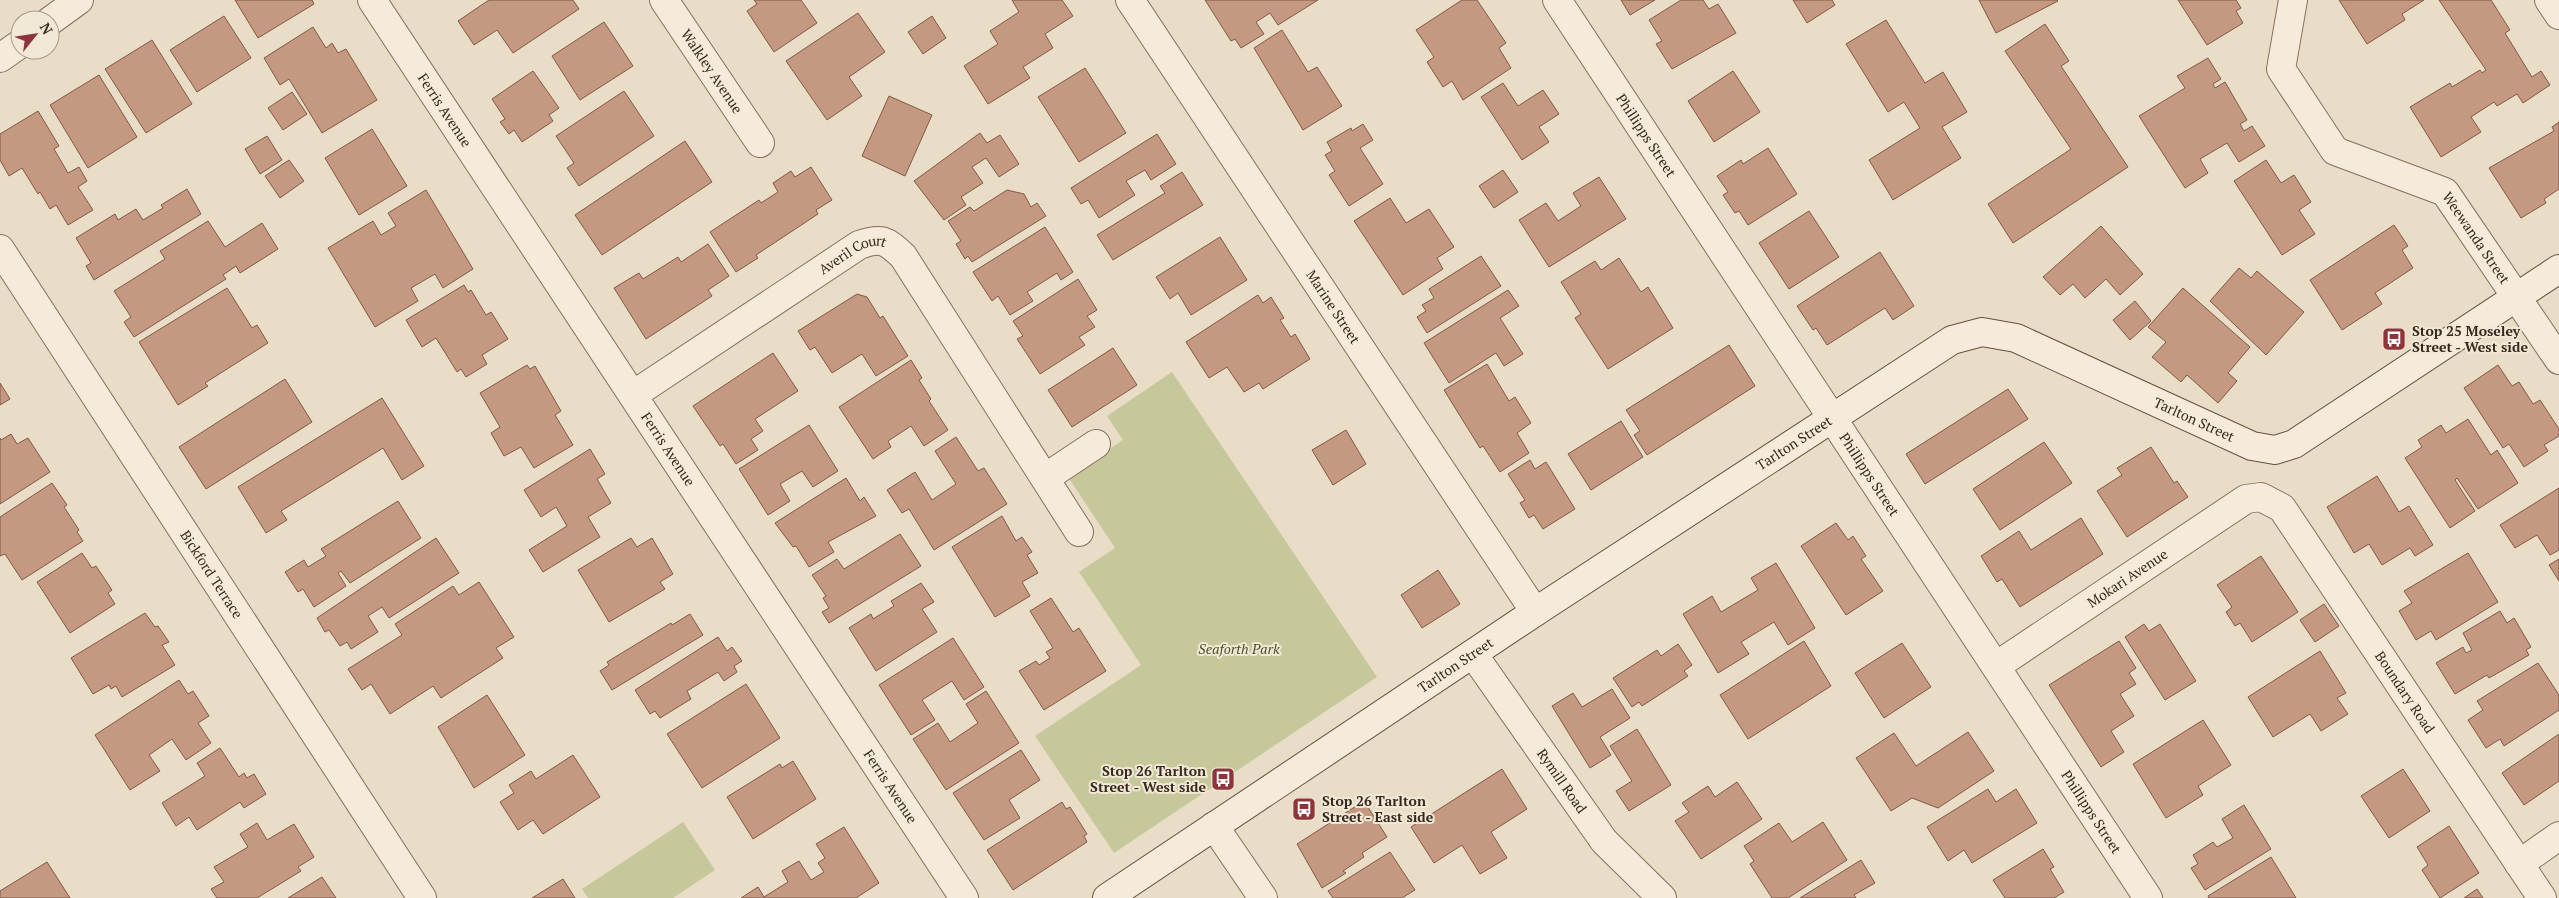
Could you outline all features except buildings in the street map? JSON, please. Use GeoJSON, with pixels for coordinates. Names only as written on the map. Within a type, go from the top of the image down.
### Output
{"type":"FeatureCollection","features":[{"type":"Feature","properties":{"kind":"street"},"geometry":{"type":"LineString","coordinates":[[60,14],[79,0]]}},
{"type":"Feature","properties":{"kind":"street","name":"Ferris Avenue"},"geometry":{"type":"LineString","coordinates":[[372,0],[964,898]]}},
{"type":"Feature","properties":{"kind":"street","name":"Walkley Avenue"},"geometry":{"type":"LineString","coordinates":[[664,0],[760,143]]}},
{"type":"Feature","properties":{"kind":"street","name":"Marine Street"},"geometry":{"type":"LineString","coordinates":[[1130,0],[1535,612]]}},
{"type":"Feature","properties":{"kind":"street","name":"Phillipps Street"},"geometry":{"type":"LineString","coordinates":[[1558,0],[2148,898]]}},
{"type":"Feature","properties":{"kind":"street","name":"Weewanda Street"},"geometry":{"type":"LineString","coordinates":[[2293,0],[2281,69],[2335,151],[2445,192],[2559,360]]}},
{"type":"Feature","properties":{"kind":"street"},"geometry":{"type":"LineString","coordinates":[[2549,0],[2559,15]]}},
{"type":"Feature","properties":{"kind":"street","name":"Averil Court"},"geometry":{"type":"LineString","coordinates":[[632,395],[859,245],[874,240],[889,242],[903,256],[1079,532]]}},
{"type":"Feature","properties":{"kind":"street","name":"Bickford Terrace"},"geometry":{"type":"LineString","coordinates":[[0,249],[422,898]]}},
{"type":"Feature","properties":{"kind":"street","name":"Tarlton Street"},"geometry":{"type":"LineString","coordinates":[[1106,898],[1535,612],[1952,340],[1982,332],[2016,338],[2252,446],[2275,450],[2294,444],[2559,269]]}},
{"type":"Feature","properties":{"kind":"street"},"geometry":{"type":"LineString","coordinates":[[1045,478],[1096,444]]}},
{"type":"Feature","properties":{"kind":"street","name":"Mokari Avenue"},"geometry":{"type":"LineString","coordinates":[[1996,666],[2246,499],[2261,497]]}},
{"type":"Feature","properties":{"kind":"street","name":"Boundary Road"},"geometry":{"type":"LineString","coordinates":[[2261,497],[2282,508],[2542,898]]}},
{"type":"Feature","properties":{"kind":"street","name":"Rymill Road"},"geometry":{"type":"LineString","coordinates":[[1473,654],[1604,841],[1662,898]]}},
{"type":"Feature","properties":{"kind":"street"},"geometry":{"type":"LineString","coordinates":[[1214,826],[1263,898]]}},
{"type":"Feature","properties":{"kind":"street"},"geometry":{"type":"LineString","coordinates":[[2519,864],[2559,836]]}},
{"type":"Feature","properties":{"kind":"green space","name":"Seaforth Park"},"geometry":{"type":"Polygon","coordinates":[[[1172,372],[1377,677],[1114,853],[1035,736],[1141,665],[1079,572],[1115,548],[1068,477],[1123,440],[1107,416],[1172,372]]]}},
{"type":"Feature","properties":{"kind":"green space"},"geometry":{"type":"Polygon","coordinates":[[[683,822],[715,870],[673,898],[588,898],[582,889],[683,822]]]}},
{"type":"Feature","properties":{"kind":"place","name":"Stop 25 Moseley Street - West side"},"geometry":{"type":"Point","coordinates":[2394,339]}},
{"type":"Feature","properties":{"kind":"place","name":"Stop 26 Tarlton Street - West side"},"geometry":{"type":"Point","coordinates":[1223,779]}},
{"type":"Feature","properties":{"kind":"place","name":"Stop 26 Tarlton Street - East side"},"geometry":{"type":"Point","coordinates":[1304,809]}}]}
